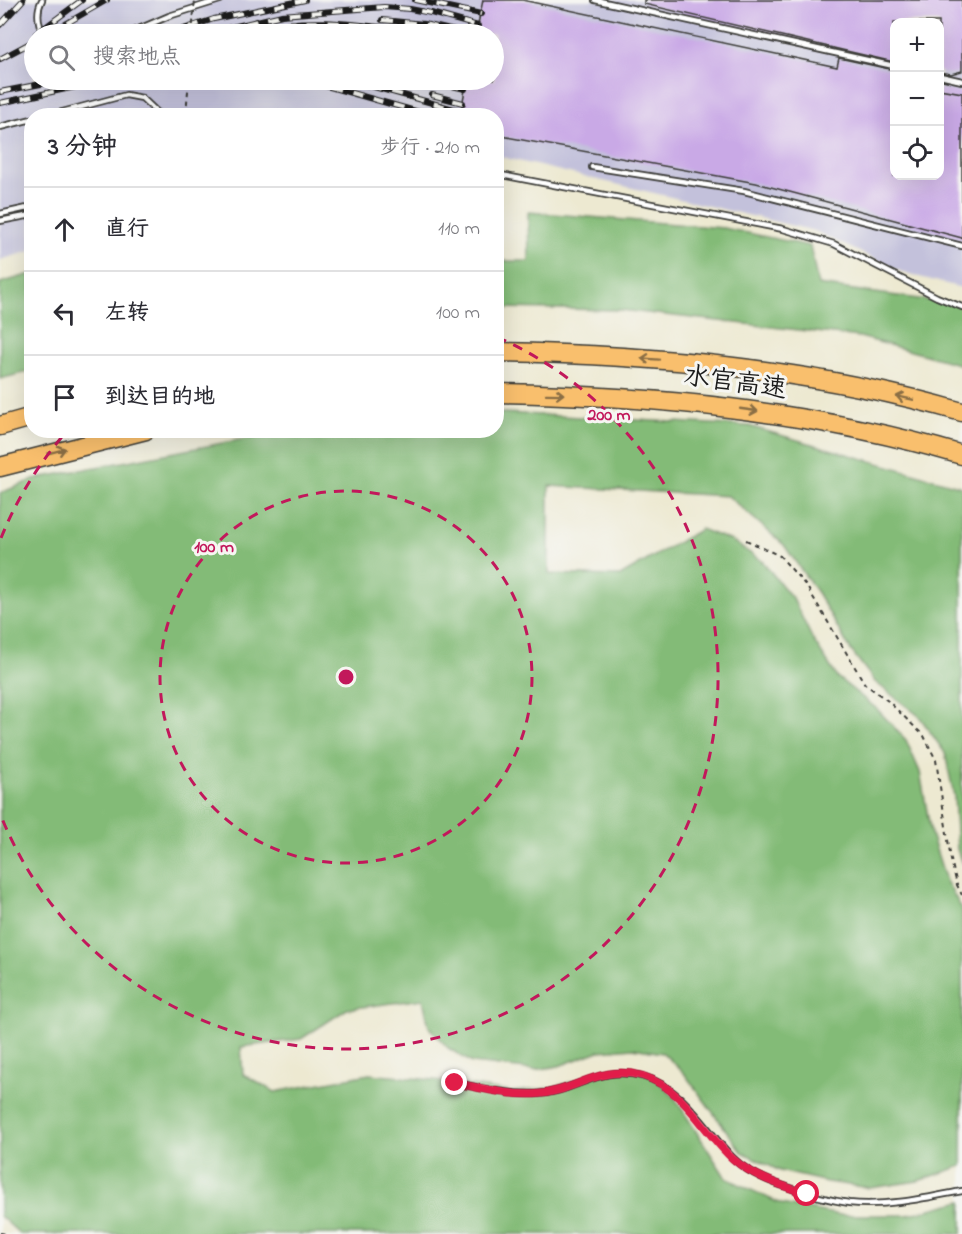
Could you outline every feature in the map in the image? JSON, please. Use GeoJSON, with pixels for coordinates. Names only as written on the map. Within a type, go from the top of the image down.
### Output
{"type":"FeatureCollection","features":[{"type":"Feature","properties":{"kind":"highway","name":"水官高速"},"geometry":{"type":"LineString","coordinates":[[504,352],[666,359],[757,370],[850,386],[962,412]]}},
{"type":"Feature","properties":{"kind":"highway","name":"水官高速"},"geometry":{"type":"LineString","coordinates":[[504,393],[662,400],[749,410],[841,426],[933,446],[962,455]]}},
{"type":"Feature","properties":{"kind":"highway"},"geometry":{"type":"LineString","coordinates":[[0,426],[24,419]]}},
{"type":"Feature","properties":{"kind":"highway"},"geometry":{"type":"LineString","coordinates":[[0,466],[114,438]]}},
{"type":"Feature","properties":{"kind":"lane"},"geometry":{"type":"LineString","coordinates":[[40,24],[38,15],[42,0]]}},
{"type":"Feature","properties":{"kind":"lane"},"geometry":{"type":"LineString","coordinates":[[150,24],[220,0]]}},
{"type":"Feature","properties":{"kind":"lane"},"geometry":{"type":"LineString","coordinates":[[595,0],[890,65]]}},
{"type":"Feature","properties":{"kind":"lane"},"geometry":{"type":"LineString","coordinates":[[944,77],[962,81]]}},
{"type":"Feature","properties":{"kind":"lane"},"geometry":{"type":"LineString","coordinates":[[77,108],[126,95],[142,98],[153,108]]}},
{"type":"Feature","properties":{"kind":"lane"},"geometry":{"type":"LineString","coordinates":[[0,127],[24,121]]}},
{"type":"Feature","properties":{"kind":"lane"},"geometry":{"type":"LineString","coordinates":[[592,167],[744,191],[962,246]]}},
{"type":"Feature","properties":{"kind":"lane"},"geometry":{"type":"LineString","coordinates":[[504,176],[783,229],[834,244],[937,297],[962,307]]}},
{"type":"Feature","properties":{"kind":"lane"},"geometry":{"type":"LineString","coordinates":[[0,214],[24,209]]}},
{"type":"Feature","properties":{"kind":"lane"},"geometry":{"type":"LineString","coordinates":[[0,222],[24,217]]}},
{"type":"Feature","properties":{"kind":"lane"},"geometry":{"type":"LineString","coordinates":[[455,1083],[502,1092],[538,1094],[565,1088],[601,1075],[620,1072],[642,1076],[664,1085],[685,1103],[734,1159],[766,1180],[807,1194],[849,1203],[894,1202],[962,1191]]}},
{"type":"Feature","properties":{"kind":"path"},"geometry":{"type":"LineString","coordinates":[[193,24],[195,0]]}},
{"type":"Feature","properties":{"kind":"path"},"geometry":{"type":"LineString","coordinates":[[187,108],[188,90]]}},
{"type":"Feature","properties":{"kind":"path"},"geometry":{"type":"LineString","coordinates":[[746,540],[780,556],[807,587],[865,684],[888,701],[924,736],[936,760],[951,860],[962,896]]}},
{"type":"Feature","properties":{"kind":"path"},"geometry":{"type":"LineString","coordinates":[[0,1233],[6,1234]]}},
{"type":"Feature","properties":{"kind":"shaded area"},"geometry":{"type":"Polygon","coordinates":[[[0,0],[962,0],[962,288],[904,273],[815,231],[504,158],[504,108],[24,108],[24,253],[0,260],[0,0]]]}},
{"type":"Feature","properties":{"kind":"green space"},"geometry":{"type":"Polygon","coordinates":[[[528,212],[724,228],[810,246],[818,285],[962,305],[962,365],[860,337],[620,310],[504,308],[504,261],[529,261],[528,212]]]}},
{"type":"Feature","properties":{"kind":"green space"},"geometry":{"type":"Polygon","coordinates":[[[24,276],[24,373],[0,379],[0,283],[24,276]]]}},
{"type":"Feature","properties":{"kind":"green space"},"geometry":{"type":"Polygon","coordinates":[[[504,413],[749,426],[962,487],[962,864],[957,849],[954,796],[945,753],[919,716],[875,682],[850,649],[818,594],[784,545],[728,496],[549,486],[549,574],[620,576],[701,529],[732,541],[762,561],[793,599],[813,640],[837,677],[877,709],[906,740],[920,772],[931,834],[946,881],[962,909],[962,1166],[918,1181],[870,1188],[827,1182],[780,1171],[742,1152],[684,1073],[663,1053],[633,1048],[599,1051],[559,1066],[535,1070],[472,1063],[448,1048],[429,1027],[423,999],[347,1009],[301,1039],[241,1047],[243,1074],[275,1092],[369,1074],[434,1080],[511,1092],[550,1088],[611,1071],[635,1070],[654,1077],[674,1097],[726,1178],[781,1204],[840,1215],[907,1215],[962,1201],[962,1234],[20,1234],[0,1216],[0,493],[38,478],[249,438],[504,438],[504,413]]]}},
{"type":"Feature","properties":{"kind":"building"},"geometry":{"type":"Polygon","coordinates":[[[483,0],[522,0],[837,67],[839,58],[890,69],[890,180],[944,180],[944,90],[962,93],[962,238],[756,183],[504,136],[504,108],[462,108],[465,90],[504,90],[504,24],[478,24],[483,0]]]}},
{"type":"Feature","properties":{"kind":"building"},"geometry":{"type":"Polygon","coordinates":[[[644,0],[962,0],[962,71],[951,74],[944,73],[944,18],[890,18],[890,61],[644,4],[644,0]]]}},
{"type":"Feature","properties":{"kind":"railway"},"geometry":{"type":"LineString","coordinates":[[0,25],[23,0]]}},
{"type":"Feature","properties":{"kind":"railway"},"geometry":{"type":"LineString","coordinates":[[50,24],[82,0]]}},
{"type":"Feature","properties":{"kind":"railway"},"geometry":{"type":"LineString","coordinates":[[65,24],[107,0]]}},
{"type":"Feature","properties":{"kind":"railway"},"geometry":{"type":"LineString","coordinates":[[199,24],[305,0]]}},
{"type":"Feature","properties":{"kind":"railway"},"geometry":{"type":"LineString","coordinates":[[415,0],[481,14]]}},
{"type":"Feature","properties":{"kind":"railway"},"geometry":{"type":"LineString","coordinates":[[245,24],[282,15],[384,7],[431,13],[471,24]]}},
{"type":"Feature","properties":{"kind":"railway"},"geometry":{"type":"LineString","coordinates":[[382,20],[424,24]]}},
{"type":"Feature","properties":{"kind":"railway"},"geometry":{"type":"LineString","coordinates":[[282,24],[302,22],[349,24]]}},
{"type":"Feature","properties":{"kind":"railway"},"geometry":{"type":"LineString","coordinates":[[0,59],[24,46]]}},
{"type":"Feature","properties":{"kind":"railway"},"geometry":{"type":"LineString","coordinates":[[0,92],[24,87]]}},
{"type":"Feature","properties":{"kind":"railway"},"geometry":{"type":"LineString","coordinates":[[0,103],[61,90]]}},
{"type":"Feature","properties":{"kind":"railway"},"geometry":{"type":"LineString","coordinates":[[341,90],[405,108]]}},
{"type":"Feature","properties":{"kind":"railway"},"geometry":{"type":"LineString","coordinates":[[385,90],[450,108]]}},
{"type":"Feature","properties":{"kind":"railway"},"geometry":{"type":"LineString","coordinates":[[432,95],[463,103]]}},
{"type":"Feature","properties":{"kind":"route"},"geometry":{"type":"LineString","coordinates":[[455,1083],[502,1092],[538,1094],[565,1088],[591,1077],[620,1072],[642,1076],[664,1085],[685,1103],[734,1159],[766,1180],[807,1194]]}}]}
